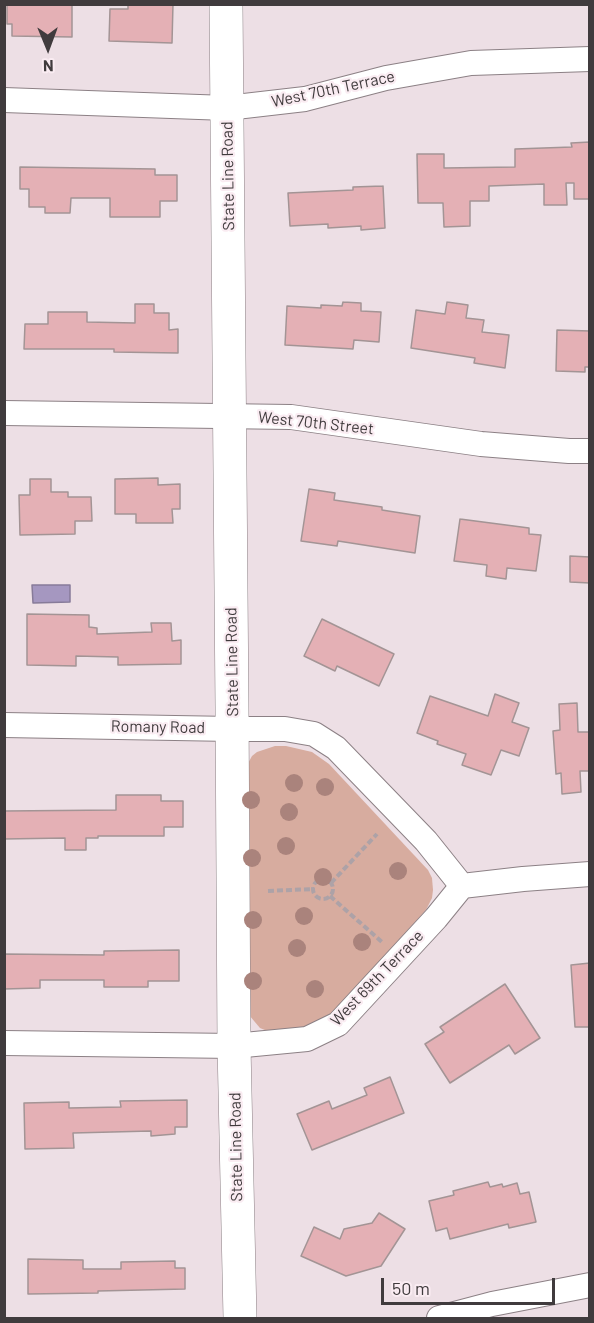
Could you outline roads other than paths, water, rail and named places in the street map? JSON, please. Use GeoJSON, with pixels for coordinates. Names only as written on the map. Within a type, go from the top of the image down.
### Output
{"type":"FeatureCollection","features":[{"type":"Feature","properties":{"kind":"main road","name":"State Line Road"},"geometry":{"type":"LineString","coordinates":[[226,4],[234,1046],[240,1318]]}},
{"type":"Feature","properties":{"kind":"street","name":"West 70th Terrace"},"geometry":{"type":"LineString","coordinates":[[4,100],[227,108],[305,99],[386,78],[471,63],[590,58]]}},
{"type":"Feature","properties":{"kind":"street","name":"West 70th Street"},"geometry":{"type":"LineString","coordinates":[[4,413],[291,417],[481,444],[590,451]]}},
{"type":"Feature","properties":{"kind":"street","name":"Romany Road"},"geometry":{"type":"LineString","coordinates":[[4,724],[285,729],[314,734],[336,748],[426,841],[462,886]]}},
{"type":"Feature","properties":{"kind":"street"},"geometry":{"type":"LineString","coordinates":[[462,886],[590,874]]}},
{"type":"Feature","properties":{"kind":"street","name":"West 69th Terrace"},"geometry":{"type":"LineString","coordinates":[[4,1043],[234,1046],[307,1039],[338,1024],[436,918],[462,886]]}},
{"type":"Feature","properties":{"kind":"street"},"geometry":{"type":"LineString","coordinates":[[439,1318],[492,1304],[590,1285]]}}]}
